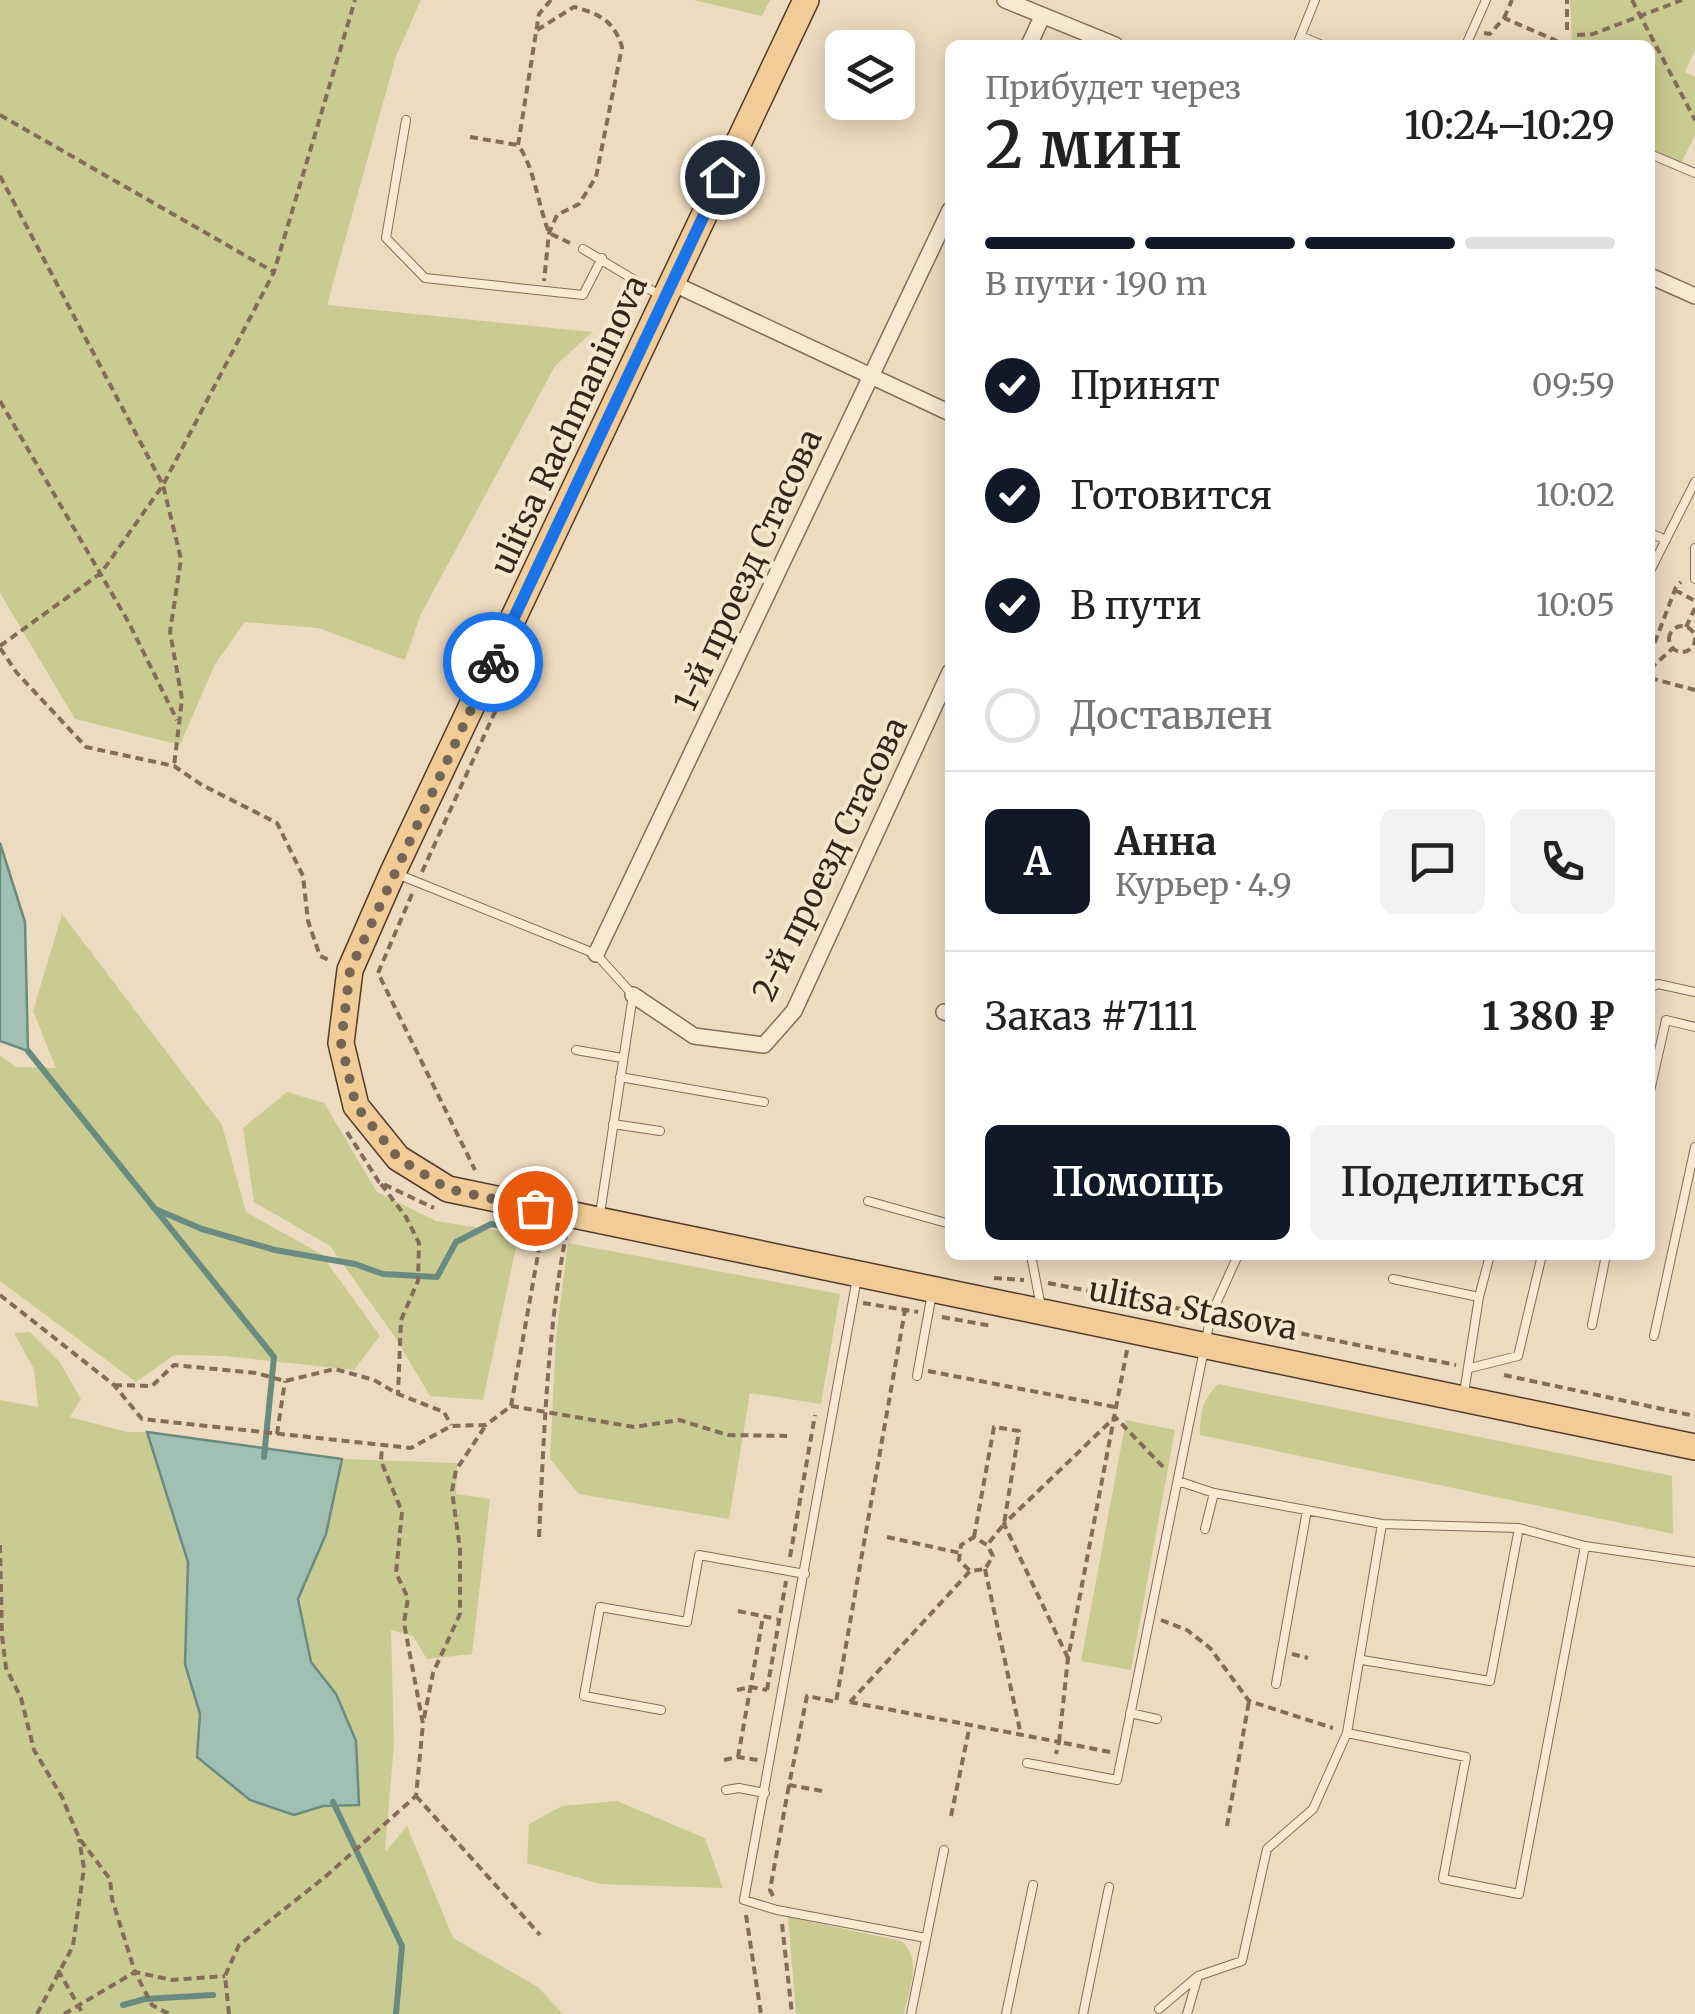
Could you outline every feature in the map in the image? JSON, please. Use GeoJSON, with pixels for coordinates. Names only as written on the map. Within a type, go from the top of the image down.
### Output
{"type":"FeatureCollection","features":[{"type":"Feature","properties":{"kind":"main road","name":"ulitsa Rachmaninova"},"geometry":{"type":"LineString","coordinates":[[356,1106],[341,1043],[350,970],[405,878],[668,291],[806,0]]}},
{"type":"Feature","properties":{"kind":"main road","name":"ulitsa Stasova"},"geometry":{"type":"LineString","coordinates":[[356,1106],[398,1158],[448,1189],[1691,1442]]}},
{"type":"Feature","properties":{"kind":"street"},"geometry":{"type":"LineString","coordinates":[[1005,0],[1102,40]]}},
{"type":"Feature","properties":{"kind":"street"},"geometry":{"type":"LineString","coordinates":[[1031,40],[1042,17]]}},
{"type":"Feature","properties":{"kind":"street","name":"1-й проезд Стасова"},"geometry":{"type":"LineString","coordinates":[[596,954],[945,221]]}},
{"type":"Feature","properties":{"kind":"street"},"geometry":{"type":"LineString","coordinates":[[1655,278],[1695,296]]}},
{"type":"Feature","properties":{"kind":"street"},"geometry":{"type":"LineString","coordinates":[[668,291],[945,411]]}},
{"type":"Feature","properties":{"kind":"street","name":"2-й проезд Стасова"},"geometry":{"type":"LineString","coordinates":[[633,995],[694,1036],[764,1045],[794,1011],[945,683]]}},
{"type":"Feature","properties":{"kind":"lane"},"geometry":{"type":"LineString","coordinates":[[1299,40],[1316,0]]}},
{"type":"Feature","properties":{"kind":"lane"},"geometry":{"type":"LineString","coordinates":[[1468,40],[1484,1]]}},
{"type":"Feature","properties":{"kind":"lane"},"geometry":{"type":"LineString","coordinates":[[406,120],[386,238],[425,278],[583,295],[602,258]]}},
{"type":"Feature","properties":{"kind":"lane"},"geometry":{"type":"LineString","coordinates":[[1655,156],[1692,172],[1695,158]]}},
{"type":"Feature","properties":{"kind":"lane"},"geometry":{"type":"LineString","coordinates":[[583,249],[668,291]]}},
{"type":"Feature","properties":{"kind":"lane"},"geometry":{"type":"LineString","coordinates":[[1655,561],[1695,482]]}},
{"type":"Feature","properties":{"kind":"lane"},"geometry":{"type":"LineString","coordinates":[[1655,536],[1666,540]]}},
{"type":"Feature","properties":{"kind":"lane"},"geometry":{"type":"LineString","coordinates":[[1695,548],[1695,579]]}},
{"type":"Feature","properties":{"kind":"lane"},"geometry":{"type":"LineString","coordinates":[[405,878],[596,954],[633,995],[599,1222]]}},
{"type":"Feature","properties":{"kind":"lane"},"geometry":{"type":"LineString","coordinates":[[1655,986],[1695,992]]}},
{"type":"Feature","properties":{"kind":"lane"},"geometry":{"type":"LineString","coordinates":[[1655,1069],[1666,1020],[1695,1027]]}},
{"type":"Feature","properties":{"kind":"lane"},"geometry":{"type":"LineString","coordinates":[[576,1050],[622,1058]]}},
{"type":"Feature","properties":{"kind":"lane"},"geometry":{"type":"LineString","coordinates":[[620,1076],[764,1102]]}},
{"type":"Feature","properties":{"kind":"lane"},"geometry":{"type":"LineString","coordinates":[[614,1124],[660,1132]]}},
{"type":"Feature","properties":{"kind":"lane"},"geometry":{"type":"LineString","coordinates":[[1654,1336],[1695,1147]]}},
{"type":"Feature","properties":{"kind":"lane"},"geometry":{"type":"LineString","coordinates":[[868,1201],[945,1223]]}},
{"type":"Feature","properties":{"kind":"lane"},"geometry":{"type":"LineString","coordinates":[[1032,1260],[1041,1312]]}},
{"type":"Feature","properties":{"kind":"lane"},"geometry":{"type":"LineString","coordinates":[[1027,1764],[1116,1780],[1211,1316],[1236,1260]]}},
{"type":"Feature","properties":{"kind":"lane"},"geometry":{"type":"LineString","coordinates":[[1463,1398],[1489,1260]]}},
{"type":"Feature","properties":{"kind":"lane"},"geometry":{"type":"LineString","coordinates":[[1470,1368],[1518,1356],[1541,1260]]}},
{"type":"Feature","properties":{"kind":"lane"},"geometry":{"type":"LineString","coordinates":[[1592,1325],[1605,1260]]}},
{"type":"Feature","properties":{"kind":"lane"},"geometry":{"type":"LineString","coordinates":[[858,1273],[839,1401],[744,1900],[926,1938]]}},
{"type":"Feature","properties":{"kind":"lane"},"geometry":{"type":"LineString","coordinates":[[1394,1279],[1479,1297]]}},
{"type":"Feature","properties":{"kind":"lane"},"geometry":{"type":"LineString","coordinates":[[918,1373],[933,1289]]}},
{"type":"Feature","properties":{"kind":"lane"},"geometry":{"type":"LineString","coordinates":[[1178,1481],[1214,1493],[1382,1524],[1519,1528],[1585,1546],[1695,1562]]}},
{"type":"Feature","properties":{"kind":"lane"},"geometry":{"type":"LineString","coordinates":[[1205,1528],[1214,1493]]}},
{"type":"Feature","properties":{"kind":"lane"},"geometry":{"type":"LineString","coordinates":[[1276,1684],[1307,1510]]}},
{"type":"Feature","properties":{"kind":"lane"},"geometry":{"type":"LineString","coordinates":[[1159,2009],[1198,1976],[1242,1961],[1267,1849],[1313,1809],[1347,1733],[1382,1524]]}},
{"type":"Feature","properties":{"kind":"lane"},"geometry":{"type":"LineString","coordinates":[[1362,1660],[1490,1682],[1519,1528]]}},
{"type":"Feature","properties":{"kind":"lane"},"geometry":{"type":"LineString","coordinates":[[1347,1733],[1466,1758],[1444,1879],[1519,1894],[1585,1546]]}},
{"type":"Feature","properties":{"kind":"lane"},"geometry":{"type":"LineString","coordinates":[[661,1710],[584,1696],[600,1607],[687,1622],[699,1555],[805,1574]]}},
{"type":"Feature","properties":{"kind":"lane"},"geometry":{"type":"LineString","coordinates":[[1130,1713],[1157,1719]]}},
{"type":"Feature","properties":{"kind":"lane"},"geometry":{"type":"LineString","coordinates":[[726,1790],[765,1793]]}},
{"type":"Feature","properties":{"kind":"lane"},"geometry":{"type":"LineString","coordinates":[[910,2014],[944,1850]]}},
{"type":"Feature","properties":{"kind":"lane"},"geometry":{"type":"LineString","coordinates":[[1006,2014],[1033,1884]]}},
{"type":"Feature","properties":{"kind":"lane"},"geometry":{"type":"LineString","coordinates":[[1082,2014],[1109,1887]]}},
{"type":"Feature","properties":{"kind":"lane"},"geometry":{"type":"LineString","coordinates":[[1187,2014],[1198,1976]]}},
{"type":"Feature","properties":{"kind":"path"},"geometry":{"type":"LineString","coordinates":[[350,970],[320,956],[308,922],[303,876],[277,823],[202,786],[174,766],[86,747],[18,674],[0,647],[100,574],[163,485],[274,272],[355,0]]}},
{"type":"Feature","properties":{"kind":"path"},"geometry":{"type":"LineString","coordinates":[[518,145],[539,14],[551,0]]}},
{"type":"Feature","properties":{"kind":"path"},"geometry":{"type":"LineString","coordinates":[[1472,32],[1490,34],[1504,18],[1512,0]]}},
{"type":"Feature","properties":{"kind":"path"},"geometry":{"type":"LineString","coordinates":[[1567,0],[1567,35],[1593,34],[1682,0]]}},
{"type":"Feature","properties":{"kind":"path"},"geometry":{"type":"LineString","coordinates":[[1632,0],[1653,40]]}},
{"type":"Feature","properties":{"kind":"path"},"geometry":{"type":"LineString","coordinates":[[537,30],[574,7],[596,13],[616,27],[622,47],[596,176],[579,204],[557,216],[548,233],[543,290]]}},
{"type":"Feature","properties":{"kind":"path"},"geometry":{"type":"LineString","coordinates":[[1504,18],[1555,40]]}},
{"type":"Feature","properties":{"kind":"path"},"geometry":{"type":"LineString","coordinates":[[1655,43],[1695,120]]}},
{"type":"Feature","properties":{"kind":"path"},"geometry":{"type":"LineString","coordinates":[[0,115],[274,272]]}},
{"type":"Feature","properties":{"kind":"path"},"geometry":{"type":"LineString","coordinates":[[470,137],[518,145],[530,160],[536,197],[548,233],[583,249]]}},
{"type":"Feature","properties":{"kind":"path"},"geometry":{"type":"LineString","coordinates":[[0,176],[163,485],[181,560],[170,632],[182,698],[174,766]]}},
{"type":"Feature","properties":{"kind":"path"},"geometry":{"type":"LineString","coordinates":[[0,401],[100,574],[179,724]]}},
{"type":"Feature","properties":{"kind":"path"},"geometry":{"type":"LineString","coordinates":[[1655,642],[1675,590],[1694,572]]}},
{"type":"Feature","properties":{"kind":"path"},"geometry":{"type":"LineString","coordinates":[[1675,590],[1695,601]]}},
{"type":"Feature","properties":{"kind":"path"},"geometry":{"type":"LineString","coordinates":[[1673,648],[1681,651],[1694,647],[1691,629],[1695,608]]}},
{"type":"Feature","properties":{"kind":"path"},"geometry":{"type":"LineString","coordinates":[[1673,648],[1671,633],[1676,627],[1691,629]]}},
{"type":"Feature","properties":{"kind":"path"},"geometry":{"type":"LineString","coordinates":[[1655,664],[1673,648]]}},
{"type":"Feature","properties":{"kind":"path"},"geometry":{"type":"LineString","coordinates":[[1655,679],[1695,690]]}},
{"type":"Feature","properties":{"kind":"path"},"geometry":{"type":"LineString","coordinates":[[475,1170],[378,973],[405,878],[499,704]]}},
{"type":"Feature","properties":{"kind":"path"},"geometry":{"type":"LineString","coordinates":[[347,1132],[406,1217],[419,1244],[418,1281],[401,1320],[398,1394]]}},
{"type":"Feature","properties":{"kind":"path"},"geometry":{"type":"LineString","coordinates":[[379,1182],[435,1208]]}},
{"type":"Feature","properties":{"kind":"path"},"geometry":{"type":"LineString","coordinates":[[229,2014],[226,1976],[239,1945],[416,1796],[433,1673],[460,1614],[460,1549],[452,1491],[456,1470],[486,1425],[511,1406],[542,1232],[535,1208]]}},
{"type":"Feature","properties":{"kind":"path"},"geometry":{"type":"LineString","coordinates":[[539,1537],[552,1306],[569,1215]]}},
{"type":"Feature","properties":{"kind":"path"},"geometry":{"type":"LineString","coordinates":[[989,1277],[1038,1281],[1695,1416]]}},
{"type":"Feature","properties":{"kind":"path"},"geometry":{"type":"LineString","coordinates":[[0,1295],[114,1384],[142,1418],[410,1448],[452,1426],[486,1425]]}},
{"type":"Feature","properties":{"kind":"path"},"geometry":{"type":"LineString","coordinates":[[822,1791],[789,1784],[806,1696],[836,1702],[905,1310],[853,1302]]}},
{"type":"Feature","properties":{"kind":"path"},"geometry":{"type":"LineString","coordinates":[[1053,1769],[1068,1658],[1127,1350]]}},
{"type":"Feature","properties":{"kind":"path"},"geometry":{"type":"LineString","coordinates":[[114,1384],[152,1386],[174,1365],[256,1373],[285,1381],[335,1369],[374,1380],[444,1412],[452,1426]]}},
{"type":"Feature","properties":{"kind":"path"},"geometry":{"type":"LineString","coordinates":[[894,1365],[918,1373],[1116,1408]]}},
{"type":"Feature","properties":{"kind":"path"},"geometry":{"type":"LineString","coordinates":[[277,1434],[285,1381]]}},
{"type":"Feature","properties":{"kind":"path"},"geometry":{"type":"LineString","coordinates":[[511,1406],[634,1426],[680,1420],[728,1435],[786,1436]]}},
{"type":"Feature","properties":{"kind":"path"},"geometry":{"type":"LineString","coordinates":[[767,1690],[815,1414]]}},
{"type":"Feature","properties":{"kind":"path"},"geometry":{"type":"LineString","coordinates":[[1115,1418],[1178,1481]]}},
{"type":"Feature","properties":{"kind":"path"},"geometry":{"type":"LineString","coordinates":[[987,1545],[1115,1418]]}},
{"type":"Feature","properties":{"kind":"path"},"geometry":{"type":"LineString","coordinates":[[970,1570],[960,1560],[961,1545],[974,1537],[994,1426],[1019,1431],[1004,1524],[1068,1658]]}},
{"type":"Feature","properties":{"kind":"path"},"geometry":{"type":"LineString","coordinates":[[382,1446],[382,1461],[402,1512],[396,1573],[408,1598],[404,1623],[423,1724]]}},
{"type":"Feature","properties":{"kind":"path"},"geometry":{"type":"LineString","coordinates":[[887,1537],[960,1554]]}},
{"type":"Feature","properties":{"kind":"path"},"geometry":{"type":"LineString","coordinates":[[974,1537],[987,1545],[993,1556],[985,1569],[1021,1735]]}},
{"type":"Feature","properties":{"kind":"path"},"geometry":{"type":"LineString","coordinates":[[0,1548],[6,1668],[22,1698],[34,1750],[62,1796],[79,1838],[84,1868],[73,1946],[37,2014]]}},
{"type":"Feature","properties":{"kind":"path"},"geometry":{"type":"LineString","coordinates":[[985,1569],[970,1570],[850,1702],[1122,1754]]}},
{"type":"Feature","properties":{"kind":"path"},"geometry":{"type":"LineString","coordinates":[[724,1760],[738,1757],[763,1617],[738,1610]]}},
{"type":"Feature","properties":{"kind":"path"},"geometry":{"type":"LineString","coordinates":[[1150,1615],[1187,1630],[1210,1648],[1250,1700],[1347,1733]]}},
{"type":"Feature","properties":{"kind":"path"},"geometry":{"type":"LineString","coordinates":[[738,1690],[751,1687]]}},
{"type":"Feature","properties":{"kind":"path"},"geometry":{"type":"LineString","coordinates":[[1227,1826],[1250,1700]]}},
{"type":"Feature","properties":{"kind":"path"},"geometry":{"type":"LineString","coordinates":[[951,1816],[970,1725]]}},
{"type":"Feature","properties":{"kind":"path"},"geometry":{"type":"LineString","coordinates":[[416,1796],[540,1935]]}},
{"type":"Feature","properties":{"kind":"path"},"geometry":{"type":"LineString","coordinates":[[79,1838],[110,1879],[112,1900],[135,1972],[152,2005],[169,2014]]}},
{"type":"Feature","properties":{"kind":"path"},"geometry":{"type":"LineString","coordinates":[[744,1900],[761,2014]]}},
{"type":"Feature","properties":{"kind":"path"},"geometry":{"type":"LineString","coordinates":[[58,1970],[83,2014]]}},
{"type":"Feature","properties":{"kind":"path"},"geometry":{"type":"LineString","coordinates":[[64,2014],[135,1972],[172,1980],[226,1976]]}},
{"type":"Feature","properties":{"kind":"green space"},"geometry":{"type":"Polygon","coordinates":[[[0,0],[421,0],[396,56],[327,305],[592,332],[555,366],[420,616],[405,660],[318,628],[245,622],[215,664],[180,745],[75,719],[0,593],[0,0]]]}},
{"type":"Feature","properties":{"kind":"green space"},"geometry":{"type":"Polygon","coordinates":[[[693,0],[770,0],[762,16],[693,0]]]}},
{"type":"Feature","properties":{"kind":"green space"},"geometry":{"type":"Polygon","coordinates":[[[1570,0],[1695,0],[1695,50],[1685,72],[1695,77],[1695,135],[1681,163],[1655,150],[1655,40],[1572,40],[1570,0]]]}},
{"type":"Feature","properties":{"kind":"green space"},"geometry":{"type":"Polygon","coordinates":[[[62,914],[222,1125],[246,1212],[321,1254],[380,1336],[354,1370],[225,1356],[174,1355],[136,1382],[0,1281],[0,1056],[16,1067],[56,1068],[33,1011],[62,914]]]}},
{"type":"Feature","properties":{"kind":"green space"},"geometry":{"type":"Polygon","coordinates":[[[287,1092],[324,1103],[377,1192],[436,1221],[519,1234],[483,1400],[430,1396],[395,1337],[330,1246],[254,1202],[243,1128],[287,1092]]]}},
{"type":"Feature","properties":{"kind":"green space"},"geometry":{"type":"Polygon","coordinates":[[[568,1243],[840,1294],[821,1404],[750,1393],[729,1519],[579,1494],[550,1459],[556,1337],[568,1243]]]}},
{"type":"Feature","properties":{"kind":"green space"},"geometry":{"type":"Polygon","coordinates":[[[30,1332],[59,1361],[81,1399],[70,1417],[127,1432],[147,1432],[188,1562],[185,1664],[200,1714],[197,1757],[293,1815],[323,1806],[359,1804],[336,1694],[311,1662],[298,1598],[326,1534],[342,1459],[457,1463],[456,1494],[490,1499],[472,1654],[427,1659],[413,1636],[391,1630],[394,1745],[385,1849],[407,1826],[453,1938],[538,1987],[563,2014],[0,2014],[0,1400],[38,1407],[34,1369],[14,1333],[30,1332]]]}},
{"type":"Feature","properties":{"kind":"green space"},"geometry":{"type":"Polygon","coordinates":[[[1218,1384],[1672,1476],[1673,1534],[1200,1435],[1203,1407],[1218,1384]]]}},
{"type":"Feature","properties":{"kind":"green space"},"geometry":{"type":"Polygon","coordinates":[[[1126,1420],[1175,1430],[1131,1670],[1081,1661],[1126,1420]]]}},
{"type":"Feature","properties":{"kind":"green space"},"geometry":{"type":"Polygon","coordinates":[[[617,1801],[705,1838],[723,1888],[600,1884],[527,1863],[529,1824],[562,1806],[617,1801]]]}},
{"type":"Feature","properties":{"kind":"green space"},"geometry":{"type":"Polygon","coordinates":[[[788,1917],[901,1941],[908,1948],[913,1965],[904,2014],[796,2014],[788,1917]]]}},
{"type":"Feature","properties":{"kind":"shaded area"},"geometry":{"type":"Polygon","coordinates":[[[0,843],[25,922],[28,1051],[0,1041],[0,843]]]}},
{"type":"Feature","properties":{"kind":"shaded area"},"geometry":{"type":"Polygon","coordinates":[[[147,1432],[342,1459],[326,1534],[298,1599],[311,1662],[336,1694],[356,1741],[359,1805],[323,1806],[294,1815],[250,1800],[197,1757],[200,1714],[185,1664],[188,1562],[147,1432]]]}},
{"type":"Feature","properties":{"kind":"waterway"},"geometry":{"type":"LineString","coordinates":[[28,1051],[274,1357],[264,1457]]}},
{"type":"Feature","properties":{"kind":"waterway"},"geometry":{"type":"LineString","coordinates":[[155,1209],[202,1229],[275,1250],[355,1264],[383,1274],[437,1277],[456,1242],[491,1224],[524,1230]]}},
{"type":"Feature","properties":{"kind":"waterway"},"geometry":{"type":"LineString","coordinates":[[333,1802],[402,1946],[396,2014]]}},
{"type":"Feature","properties":{"kind":"waterway"},"geometry":{"type":"LineString","coordinates":[[123,2005],[145,1999],[213,1995]]}},
{"type":"Feature","properties":{"kind":"way so far"},"geometry":{"type":"LineString","coordinates":[[493,662],[350,970],[341,1043],[356,1106],[398,1158],[448,1189],[535,1208]]}},
{"type":"Feature","properties":{"kind":"route"},"geometry":{"type":"LineString","coordinates":[[493,662],[722,177]]}}]}
